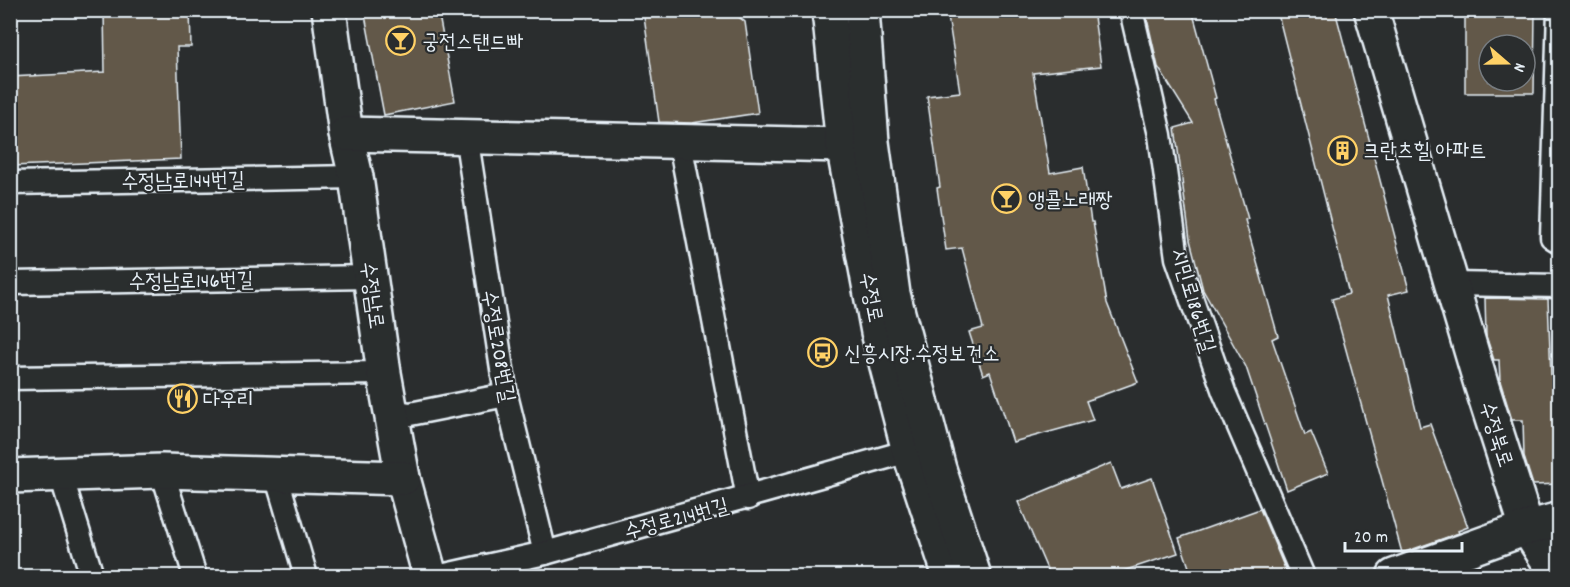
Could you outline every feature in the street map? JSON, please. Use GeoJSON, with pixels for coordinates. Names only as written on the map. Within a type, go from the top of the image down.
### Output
{"type":"FeatureCollection","features":[{"type":"Feature","properties":{"kind":"street","name":"수정남로"},"geometry":{"type":"LineString","coordinates":[[328,10],[346,134],[356,177],[384,373],[403,477],[430,576]]}},
{"type":"Feature","properties":{"kind":"street","name":"수정로"},"geometry":{"type":"LineString","coordinates":[[829,10],[843,145],[878,332],[909,451],[950,576]]}},
{"type":"Feature","properties":{"kind":"street","name":"수정로"},"geometry":{"type":"LineString","coordinates":[[862,10],[872,142],[893,294],[939,470],[974,576]]}},
{"type":"Feature","properties":{"kind":"street","name":"수정북로"},"geometry":{"type":"LineString","coordinates":[[1371,10],[1527,528],[1558,576]]}},
{"type":"Feature","properties":{"kind":"street"},"geometry":{"type":"LineString","coordinates":[[346,134],[843,145]]}},
{"type":"Feature","properties":{"kind":"street"},"geometry":{"type":"LineString","coordinates":[[10,476],[162,471],[403,477]]}},
{"type":"Feature","properties":{"kind":"street"},"geometry":{"type":"LineString","coordinates":[[1394,576],[1527,528],[1560,519]]}},
{"type":"Feature","properties":{"kind":"lane","name":"시민로186번길"},"geometry":{"type":"LineString","coordinates":[[1131,10],[1160,135],[1177,258],[1224,392],[1303,576]]}},
{"type":"Feature","properties":{"kind":"lane"},"geometry":{"type":"LineString","coordinates":[[1559,10],[1552,237],[1560,242]]}},
{"type":"Feature","properties":{"kind":"lane","name":"수정로208번길"},"geometry":{"type":"LineString","coordinates":[[466,135],[506,395],[545,554]]}},
{"type":"Feature","properties":{"kind":"lane"},"geometry":{"type":"LineString","coordinates":[[680,142],[748,498]]}},
{"type":"Feature","properties":{"kind":"lane","name":"수정남로144번길"},"geometry":{"type":"LineString","coordinates":[[10,183],[356,177]]}},
{"type":"Feature","properties":{"kind":"lane","name":"수정남로146번길"},"geometry":{"type":"LineString","coordinates":[[10,283],[371,277]]}},
{"type":"Feature","properties":{"kind":"lane"},"geometry":{"type":"LineString","coordinates":[[1452,284],[1560,286]]}},
{"type":"Feature","properties":{"kind":"lane"},"geometry":{"type":"LineString","coordinates":[[10,378],[384,373]]}},
{"type":"Feature","properties":{"kind":"lane"},"geometry":{"type":"LineString","coordinates":[[392,411],[410,414],[506,395]]}},
{"type":"Feature","properties":{"kind":"lane","name":"수정로214번길"},"geometry":{"type":"LineString","coordinates":[[441,576],[545,554],[909,451]]}},
{"type":"Feature","properties":{"kind":"lane"},"geometry":{"type":"LineString","coordinates":[[162,471],[195,576]]}},
{"type":"Feature","properties":{"kind":"lane"},"geometry":{"type":"LineString","coordinates":[[61,475],[92,576]]}},
{"type":"Feature","properties":{"kind":"lane"},"geometry":{"type":"LineString","coordinates":[[276,475],[306,576]]}},
{"type":"Feature","properties":{"kind":"building"},"geometry":{"type":"Polygon","coordinates":[[[104,10],[190,10],[191,47],[177,47],[181,159],[12,166],[10,77],[105,72],[104,10]]]}},
{"type":"Feature","properties":{"kind":"building"},"geometry":{"type":"Polygon","coordinates":[[[364,10],[438,10],[455,101],[384,115],[364,10]]]}},
{"type":"Feature","properties":{"kind":"building"},"geometry":{"type":"Polygon","coordinates":[[[643,10],[730,10],[745,22],[758,113],[692,123],[659,122],[643,10]]]}},
{"type":"Feature","properties":{"kind":"building"},"geometry":{"type":"Polygon","coordinates":[[[947,10],[1093,10],[1101,66],[1033,73],[1050,173],[1083,167],[1107,303],[1138,382],[1086,401],[1093,420],[1013,442],[990,372],[983,375],[969,332],[983,328],[962,248],[946,250],[927,96],[960,92],[947,10]]]}},
{"type":"Feature","properties":{"kind":"building"},"geometry":{"type":"Polygon","coordinates":[[[1145,10],[1192,10],[1248,219],[1245,220],[1278,336],[1272,339],[1305,435],[1311,432],[1328,473],[1287,490],[1246,367],[1203,290],[1190,240],[1175,128],[1193,123],[1158,67],[1145,10]]]}},
{"type":"Feature","properties":{"kind":"building","name":"크란츠힐 아파트"},"geometry":{"type":"Polygon","coordinates":[[[1277,10],[1335,10],[1409,290],[1388,295],[1420,427],[1430,424],[1468,527],[1458,531],[1459,533],[1402,553],[1332,299],[1349,294],[1277,10]]]}},
{"type":"Feature","properties":{"kind":"building"},"geometry":{"type":"Polygon","coordinates":[[[1465,10],[1535,10],[1535,33],[1477,33],[1477,93],[1465,93],[1465,10]]]}},
{"type":"Feature","properties":{"kind":"building"},"geometry":{"type":"Polygon","coordinates":[[[1485,298],[1548,299],[1551,375],[1560,374],[1560,484],[1533,485],[1524,457],[1523,420],[1512,420],[1500,381],[1499,360],[1494,360],[1486,336],[1485,298]]]}},
{"type":"Feature","properties":{"kind":"building"},"geometry":{"type":"Polygon","coordinates":[[[1111,463],[1121,489],[1152,478],[1178,553],[1108,576],[1050,576],[1018,502],[1111,463]]]}},
{"type":"Feature","properties":{"kind":"building"},"geometry":{"type":"Polygon","coordinates":[[[1260,509],[1288,576],[1192,576],[1179,538],[1260,509]]]}},
{"type":"Feature","properties":{"kind":"place","name":"궁전스탠드빠"},"geometry":{"type":"Point","coordinates":[401,41]}},
{"type":"Feature","properties":{"kind":"place","name":"크란츠힐 아파트"},"geometry":{"type":"Point","coordinates":[1342,150]}},
{"type":"Feature","properties":{"kind":"place","name":"앵콜노래짱"},"geometry":{"type":"Point","coordinates":[1007,199]}},
{"type":"Feature","properties":{"kind":"place","name":"신흥시장.수정보건소"},"geometry":{"type":"Point","coordinates":[823,353]}},
{"type":"Feature","properties":{"kind":"place","name":"다우리"},"geometry":{"type":"Point","coordinates":[182,399]}}]}
